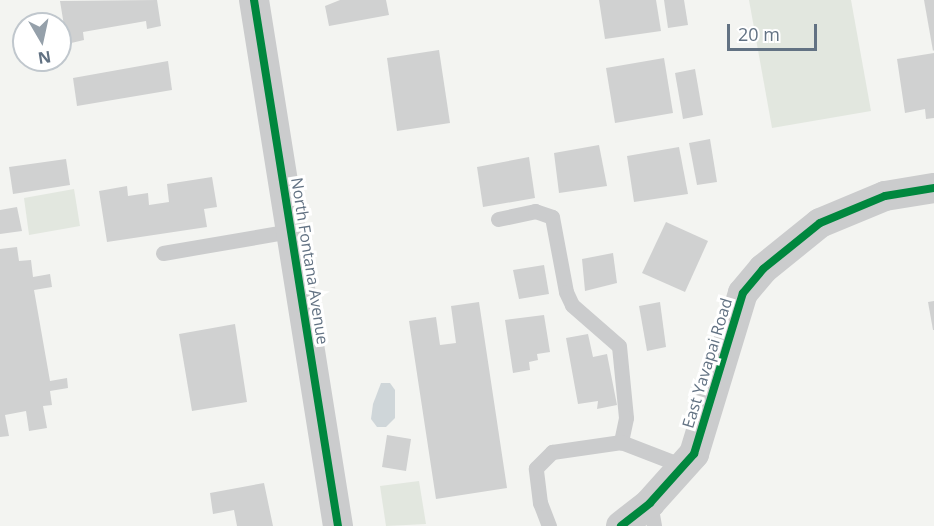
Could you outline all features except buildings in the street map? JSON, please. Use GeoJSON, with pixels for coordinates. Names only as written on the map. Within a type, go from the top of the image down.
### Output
{"type":"FeatureCollection","features":[{"type":"Feature","properties":{"kind":"street","name":"North Fontana Avenue"},"geometry":{"type":"LineString","coordinates":[[254,0],[338,526]]}},
{"type":"Feature","properties":{"kind":"street","name":"East Yavapai Road"},"geometry":{"type":"LineString","coordinates":[[621,526],[652,515],[683,466],[694,454],[743,293],[763,269],[820,223],[885,196],[934,188]]}},
{"type":"Feature","properties":{"kind":"lane"},"geometry":{"type":"LineString","coordinates":[[498,219],[535,211],[552,217],[566,292],[572,305],[619,346],[626,418],[621,442]]}},
{"type":"Feature","properties":{"kind":"lane"},"geometry":{"type":"LineString","coordinates":[[163,253],[291,231]]}},
{"type":"Feature","properties":{"kind":"lane"},"geometry":{"type":"LineString","coordinates":[[549,526],[540,503],[536,468],[552,452],[621,442],[683,466]]}},
{"type":"Feature","properties":{"kind":"shaded area"},"geometry":{"type":"Polygon","coordinates":[[[749,0],[851,0],[871,111],[772,128],[749,0]]]}},
{"type":"Feature","properties":{"kind":"shaded area"},"geometry":{"type":"Polygon","coordinates":[[[74,189],[80,226],[29,235],[24,198],[74,189]]]}},
{"type":"Feature","properties":{"kind":"shaded area"},"geometry":{"type":"Polygon","coordinates":[[[381,383],[390,383],[395,390],[395,418],[386,427],[377,427],[371,419],[373,404],[381,383]]]}},
{"type":"Feature","properties":{"kind":"shaded area"},"geometry":{"type":"Polygon","coordinates":[[[419,481],[426,524],[386,526],[380,486],[419,481]]]}},
{"type":"Feature","properties":{"kind":"cycle path"},"geometry":{"type":"LineString","coordinates":[[254,0],[338,526]]}},
{"type":"Feature","properties":{"kind":"cycle path"},"geometry":{"type":"LineString","coordinates":[[621,526],[650,503],[694,454],[743,293],[763,269],[820,223],[885,196],[934,188]]}}]}
